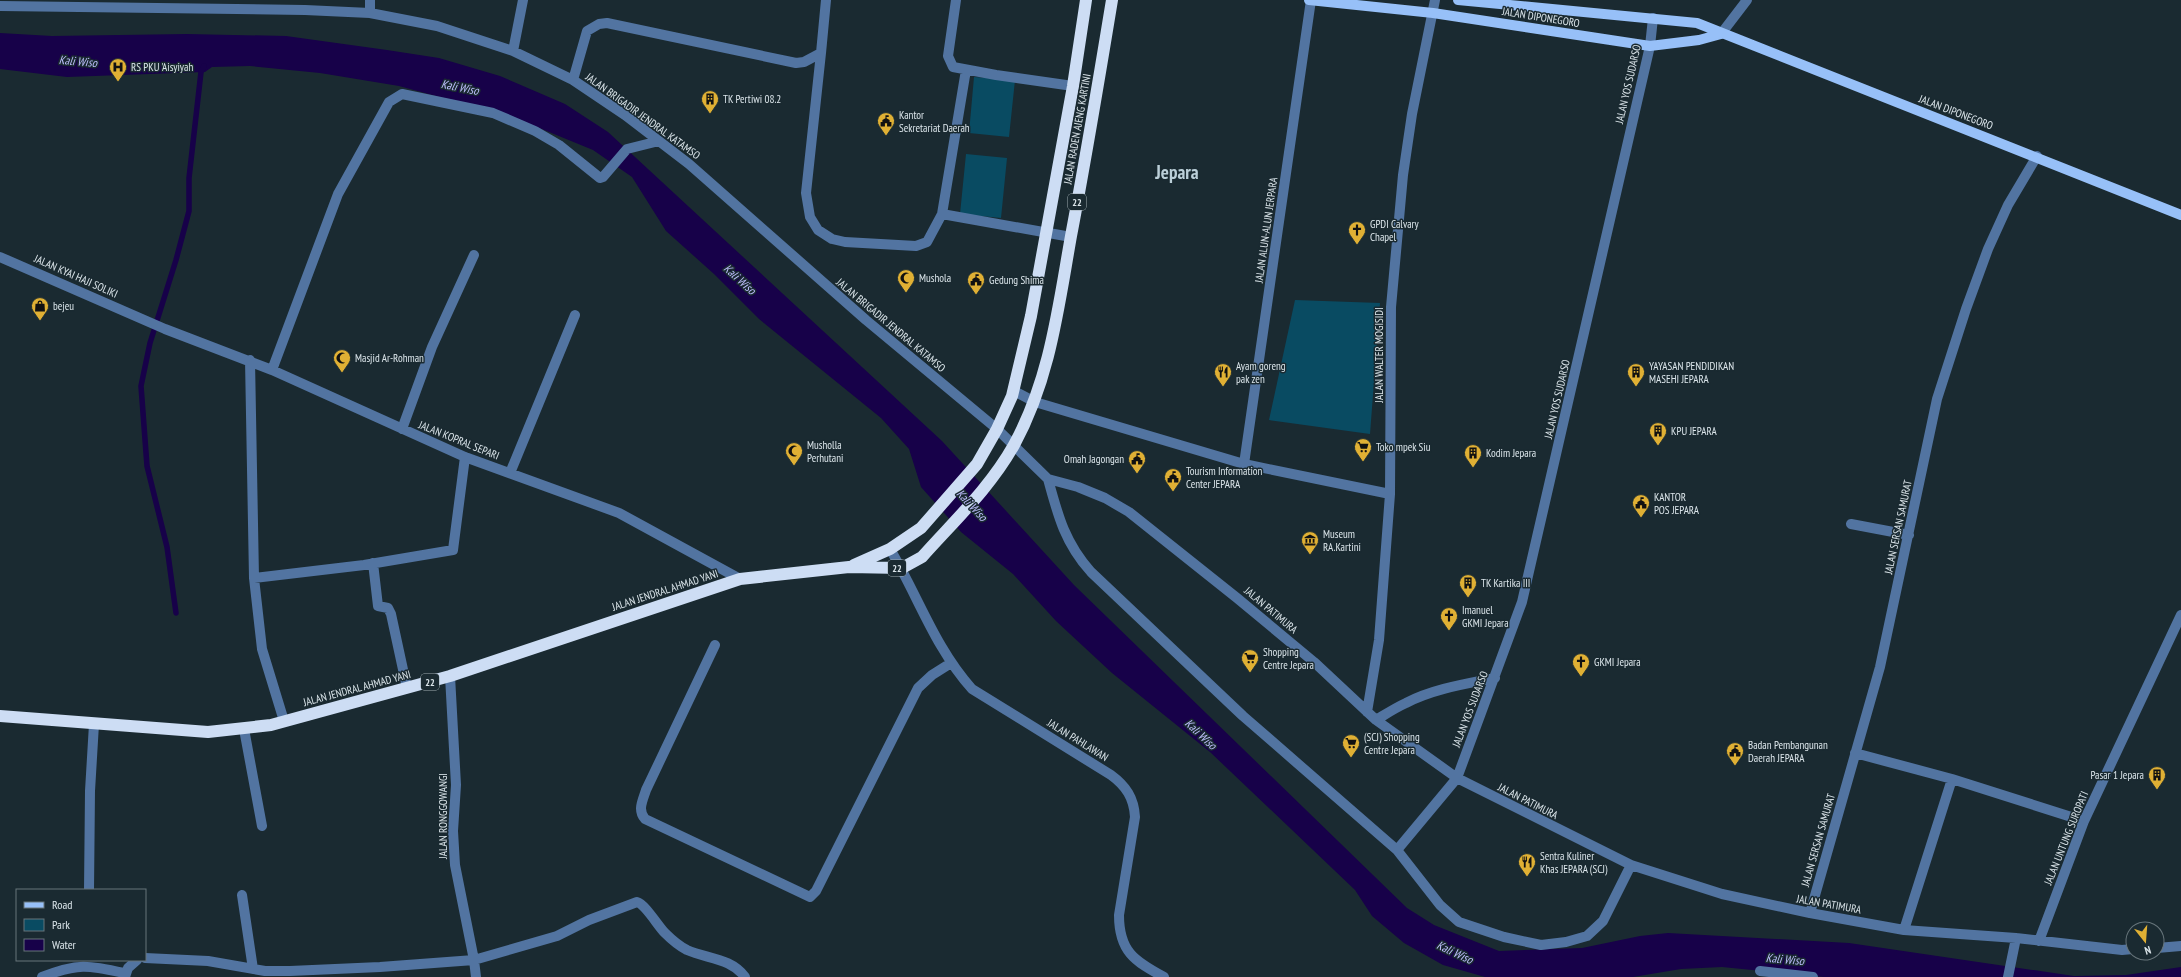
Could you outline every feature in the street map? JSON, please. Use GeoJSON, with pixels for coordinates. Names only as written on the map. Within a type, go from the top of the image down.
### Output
{"type":"FeatureCollection","features":[{"type":"Feature","properties":{"kind":"highway","name":"JALAN RADEN AJENG KARTINI"},"geometry":{"type":"LineString","coordinates":[[997,429],[1014,391],[1031,316],[1073,86],[1086,0]]}},
{"type":"Feature","properties":{"kind":"highway","name":"JALAN RADEN AJENG KARTINI"},"geometry":{"type":"LineString","coordinates":[[1013,446],[1035,402],[1050,351],[1112,0]]}},
{"type":"Feature","properties":{"kind":"highway","name":"JALAN JENDRAL AHMAD YANI"},"geometry":{"type":"LineString","coordinates":[[849,567],[890,549],[921,528],[977,464],[997,429]]}},
{"type":"Feature","properties":{"kind":"highway","name":"JALAN JENDRAL AHMAD YANI"},"geometry":{"type":"LineString","coordinates":[[0,716],[208,732],[244,730],[284,721],[450,676],[740,579],[849,567],[902,568],[922,557],[992,480],[1013,446]]}},
{"type":"Feature","properties":{"kind":"main road","name":"JALAN DIPONEGORO"},"geometry":{"type":"LineString","coordinates":[[1311,0],[1433,13],[1650,46],[1699,40],[1721,34]]}},
{"type":"Feature","properties":{"kind":"main road","name":"JALAN DIPONEGORO"},"geometry":{"type":"LineString","coordinates":[[1458,0],[1697,23],[1721,34],[2037,156],[2181,215]]}},
{"type":"Feature","properties":{"kind":"street"},"geometry":{"type":"LineString","coordinates":[[370,0],[370,13]]}},
{"type":"Feature","properties":{"kind":"street"},"geometry":{"type":"LineString","coordinates":[[513,50],[523,0]]}},
{"type":"Feature","properties":{"kind":"street"},"geometry":{"type":"LineString","coordinates":[[826,0],[806,193],[807,207],[814,224],[825,236],[845,242],[916,246],[927,242],[942,214],[966,70]]}},
{"type":"Feature","properties":{"kind":"street"},"geometry":{"type":"LineString","coordinates":[[956,0],[949,60],[953,66],[966,70],[1073,86]]}},
{"type":"Feature","properties":{"kind":"street","name":"JALAN ALUN-ALUN JERPARA"},"geometry":{"type":"LineString","coordinates":[[1244,464],[1311,0]]}},
{"type":"Feature","properties":{"kind":"street","name":"JALAN WALTER MOGISIDI"},"geometry":{"type":"LineString","coordinates":[[1367,712],[1373,686],[1379,640],[1390,494],[1391,307],[1403,175],[1412,114],[1435,0]]}},
{"type":"Feature","properties":{"kind":"street"},"geometry":{"type":"LineString","coordinates":[[1721,34],[1747,0]]}},
{"type":"Feature","properties":{"kind":"street","name":"JALAN BRIGADIR JENDRAL KATAMSO"},"geometry":{"type":"LineString","coordinates":[[0,6],[215,8],[370,13],[437,26],[513,50],[573,80],[689,164],[866,320],[997,429],[1013,446]]}},
{"type":"Feature","properties":{"kind":"street","name":"JALAN YOS SUDARSO"},"geometry":{"type":"LineString","coordinates":[[1397,850],[1457,778],[1522,602],[1650,46],[1653,18]]}},
{"type":"Feature","properties":{"kind":"street"},"geometry":{"type":"LineString","coordinates":[[573,80],[587,32],[599,24],[607,23],[796,64],[808,60],[820,53]]}},
{"type":"Feature","properties":{"kind":"street"},"geometry":{"type":"LineString","coordinates":[[272,370],[338,194],[389,102],[396,96],[402,94],[494,113],[535,131],[559,145],[600,178],[605,175],[627,149],[659,141]]}},
{"type":"Feature","properties":{"kind":"street","name":"JALAN SERSAN SAMURAT"},"geometry":{"type":"LineString","coordinates":[[1810,913],[1880,667],[1937,399],[1966,309],[1988,249],[2002,218],[2037,156]]}},
{"type":"Feature","properties":{"kind":"street"},"geometry":{"type":"LineString","coordinates":[[942,214],[1071,237]]}},
{"type":"Feature","properties":{"kind":"street"},"geometry":{"type":"LineString","coordinates":[[402,429],[432,346],[474,255]]}},
{"type":"Feature","properties":{"kind":"street","name":"JALAN KYAI HAJI SOLIKI"},"geometry":{"type":"LineString","coordinates":[[0,257],[165,329]]}},
{"type":"Feature","properties":{"kind":"street"},"geometry":{"type":"LineString","coordinates":[[510,473],[575,315]]}},
{"type":"Feature","properties":{"kind":"street","name":"JALAN KOPRAL SEPARI"},"geometry":{"type":"LineString","coordinates":[[165,329],[250,360],[465,457],[619,513],[740,579]]}},
{"type":"Feature","properties":{"kind":"street"},"geometry":{"type":"LineString","coordinates":[[250,360],[254,578],[262,649],[284,721]]}},
{"type":"Feature","properties":{"kind":"street"},"geometry":{"type":"LineString","coordinates":[[1014,391],[1035,402],[1244,464],[1390,494]]}},
{"type":"Feature","properties":{"kind":"street"},"geometry":{"type":"LineString","coordinates":[[1013,446],[1048,480],[1065,534],[1078,558],[1091,572],[1243,716],[1397,850],[1440,904],[1459,922],[1504,937],[1541,945],[1566,942],[1587,936],[1603,921],[1631,865]]}},
{"type":"Feature","properties":{"kind":"street"},"geometry":{"type":"LineString","coordinates":[[254,578],[373,563],[453,550],[465,457]]}},
{"type":"Feature","properties":{"kind":"street","name":"JALAN PATIMURA"},"geometry":{"type":"LineString","coordinates":[[1048,480],[1078,487],[1105,498],[1129,512],[1314,662],[1376,720],[1457,778],[1631,865],[1722,894],[1810,913],[1904,930],[2016,938],[2125,950]]}},
{"type":"Feature","properties":{"kind":"street"},"geometry":{"type":"LineString","coordinates":[[1851,524],[1908,535]]}},
{"type":"Feature","properties":{"kind":"street","name":"JALAN PAHLAWAN"},"geometry":{"type":"LineString","coordinates":[[890,549],[902,568],[940,648],[972,689],[1111,775],[1122,783],[1128,792],[1135,808],[1135,817],[1119,915],[1119,931],[1122,944],[1132,958],[1164,977]]}},
{"type":"Feature","properties":{"kind":"street"},"geometry":{"type":"LineString","coordinates":[[373,563],[378,606],[388,608],[391,614],[408,688]]}},
{"type":"Feature","properties":{"kind":"street","name":"JALAN UNTUNG SUROPATI"},"geometry":{"type":"LineString","coordinates":[[2039,941],[2084,821],[2181,615]]}},
{"type":"Feature","properties":{"kind":"street"},"geometry":{"type":"LineString","coordinates":[[715,645],[646,790],[641,804],[641,814],[645,819],[810,897],[816,891],[918,688],[932,675],[951,664]]}},
{"type":"Feature","properties":{"kind":"street","name":"JALAN RONGGOWANGI"},"geometry":{"type":"LineString","coordinates":[[450,676],[456,785],[453,831],[455,865],[476,977]]}},
{"type":"Feature","properties":{"kind":"street"},"geometry":{"type":"LineString","coordinates":[[1376,720],[1406,702],[1421,696],[1443,689],[1495,678]]}},
{"type":"Feature","properties":{"kind":"street"},"geometry":{"type":"LineString","coordinates":[[89,889],[90,791],[94,724]]}},
{"type":"Feature","properties":{"kind":"street"},"geometry":{"type":"LineString","coordinates":[[244,730],[262,826]]}},
{"type":"Feature","properties":{"kind":"street"},"geometry":{"type":"LineString","coordinates":[[1855,753],[1952,779],[2084,821]]}},
{"type":"Feature","properties":{"kind":"street"},"geometry":{"type":"LineString","coordinates":[[1904,930],[1952,779]]}},
{"type":"Feature","properties":{"kind":"street"},"geometry":{"type":"LineString","coordinates":[[242,895],[253,969]]}},
{"type":"Feature","properties":{"kind":"street"},"geometry":{"type":"LineString","coordinates":[[146,958],[208,961],[290,974],[474,960],[557,936],[589,920],[637,902],[644,906],[656,924],[676,943],[688,950],[712,957],[738,968],[745,977]]}},
{"type":"Feature","properties":{"kind":"street"},"geometry":{"type":"LineString","coordinates":[[2008,977],[2016,938]]}},
{"type":"Feature","properties":{"kind":"street"},"geometry":{"type":"LineString","coordinates":[[2165,947],[2181,946]]}},
{"type":"Feature","properties":{"kind":"street"},"geometry":{"type":"LineString","coordinates":[[42,977],[64,969],[89,963],[125,975],[136,961]]}},
{"type":"Feature","properties":{"kind":"street"},"geometry":{"type":"LineString","coordinates":[[392,966],[393,977]]}},
{"type":"Feature","properties":{"kind":"street"},"geometry":{"type":"LineString","coordinates":[[1760,971],[1813,977]]}},
{"type":"Feature","properties":{"kind":"green space"},"geometry":{"type":"Polygon","coordinates":[[[974,77],[1015,80],[1009,137],[969,133],[974,77]]]}},
{"type":"Feature","properties":{"kind":"green space"},"geometry":{"type":"Polygon","coordinates":[[[966,154],[1007,158],[1001,218],[960,214],[966,154]]]}},
{"type":"Feature","properties":{"kind":"green space"},"geometry":{"type":"Polygon","coordinates":[[[1295,300],[1380,303],[1370,434],[1269,420],[1295,300]]]}},
{"type":"Feature","properties":{"kind":"water","name":"Kali Wiso"},"geometry":{"type":"Polygon","coordinates":[[[0,33],[52,36],[187,34],[286,36],[439,58],[500,76],[565,104],[608,132],[942,441],[1074,585],[1407,908],[1434,925],[1499,951],[1582,948],[1640,936],[1668,933],[1849,943],[2074,976],[2126,975],[2181,967],[2181,977],[1824,977],[1722,967],[1681,969],[1633,977],[1485,977],[1443,965],[1404,943],[1372,916],[1355,890],[1210,752],[1112,673],[1056,621],[1013,574],[961,532],[921,487],[909,449],[881,418],[759,319],[714,274],[666,231],[632,177],[593,150],[510,116],[399,86],[320,73],[250,66],[212,67],[205,72],[67,77],[0,69],[0,33]]]}},
{"type":"Feature","properties":{"kind":"waterway"},"geometry":{"type":"LineString","coordinates":[[176,613],[167,547],[147,466],[141,386],[150,343],[176,260],[189,211],[189,178],[201,72],[204,66]]}},
{"type":"Feature","properties":{"kind":"place","name":"RS PKU 'Aisyiyah"},"geometry":{"type":"Point","coordinates":[118,82]}},
{"type":"Feature","properties":{"kind":"place","name":"TK Pertiwi 08.2"},"geometry":{"type":"Point","coordinates":[710,114]}},
{"type":"Feature","properties":{"kind":"place","name":"Kantor Sekretariat Daerah"},"geometry":{"type":"Point","coordinates":[886,136]}},
{"type":"Feature","properties":{"kind":"place","name":"GPDI Calvary Chapel"},"geometry":{"type":"Point","coordinates":[1357,245]}},
{"type":"Feature","properties":{"kind":"place","name":"Mushola"},"geometry":{"type":"Point","coordinates":[906,293]}},
{"type":"Feature","properties":{"kind":"place","name":"Gedung Shima"},"geometry":{"type":"Point","coordinates":[976,295]}},
{"type":"Feature","properties":{"kind":"place","name":"bejeu"},"geometry":{"type":"Point","coordinates":[40,321]}},
{"type":"Feature","properties":{"kind":"place","name":"Masjid Ar-Rohman"},"geometry":{"type":"Point","coordinates":[342,373]}},
{"type":"Feature","properties":{"kind":"place","name":"Ayam goreng pak zen"},"geometry":{"type":"Point","coordinates":[1223,387]}},
{"type":"Feature","properties":{"kind":"place","name":"YAYASAN PENDIDIKAN MASEHI JEPARA"},"geometry":{"type":"Point","coordinates":[1636,387]}},
{"type":"Feature","properties":{"kind":"place","name":"KPU JEPARA"},"geometry":{"type":"Point","coordinates":[1658,446]}},
{"type":"Feature","properties":{"kind":"place","name":"Toko mpek Siu"},"geometry":{"type":"Point","coordinates":[1363,462]}},
{"type":"Feature","properties":{"kind":"place","name":"Musholla Perhutani"},"geometry":{"type":"Point","coordinates":[794,466]}},
{"type":"Feature","properties":{"kind":"place","name":"Kodim Jepara"},"geometry":{"type":"Point","coordinates":[1473,468]}},
{"type":"Feature","properties":{"kind":"place","name":"Omah Jagongan"},"geometry":{"type":"Point","coordinates":[1137,474]}},
{"type":"Feature","properties":{"kind":"place","name":"Tourism Information Center JEPARA"},"geometry":{"type":"Point","coordinates":[1173,492]}},
{"type":"Feature","properties":{"kind":"place","name":"KANTOR POS JEPARA"},"geometry":{"type":"Point","coordinates":[1641,518]}},
{"type":"Feature","properties":{"kind":"place","name":"Museum RA.Kartini"},"geometry":{"type":"Point","coordinates":[1310,555]}},
{"type":"Feature","properties":{"kind":"place","name":"TK Kartika III"},"geometry":{"type":"Point","coordinates":[1468,598]}},
{"type":"Feature","properties":{"kind":"place","name":"Imanuel GKMI Jepara"},"geometry":{"type":"Point","coordinates":[1449,631]}},
{"type":"Feature","properties":{"kind":"place","name":"Shopping Centre Jepara"},"geometry":{"type":"Point","coordinates":[1250,673]}},
{"type":"Feature","properties":{"kind":"place","name":"GKMI Jepara"},"geometry":{"type":"Point","coordinates":[1581,677]}},
{"type":"Feature","properties":{"kind":"place","name":"(SCJ) Shopping Centre Jepara"},"geometry":{"type":"Point","coordinates":[1351,758]}},
{"type":"Feature","properties":{"kind":"place","name":"Badan Pembangunan Daerah JEPARA"},"geometry":{"type":"Point","coordinates":[1735,766]}},
{"type":"Feature","properties":{"kind":"place","name":"Pasar 1 Jepara"},"geometry":{"type":"Point","coordinates":[2157,790]}},
{"type":"Feature","properties":{"kind":"place","name":"Sentra Kuliner Khas JEPARA (SCJ)"},"geometry":{"type":"Point","coordinates":[1527,877]}},
{"type":"Feature","properties":{"kind":"district","name":"Jepara"},"geometry":{"type":"Point","coordinates":[1177,172]}}]}
